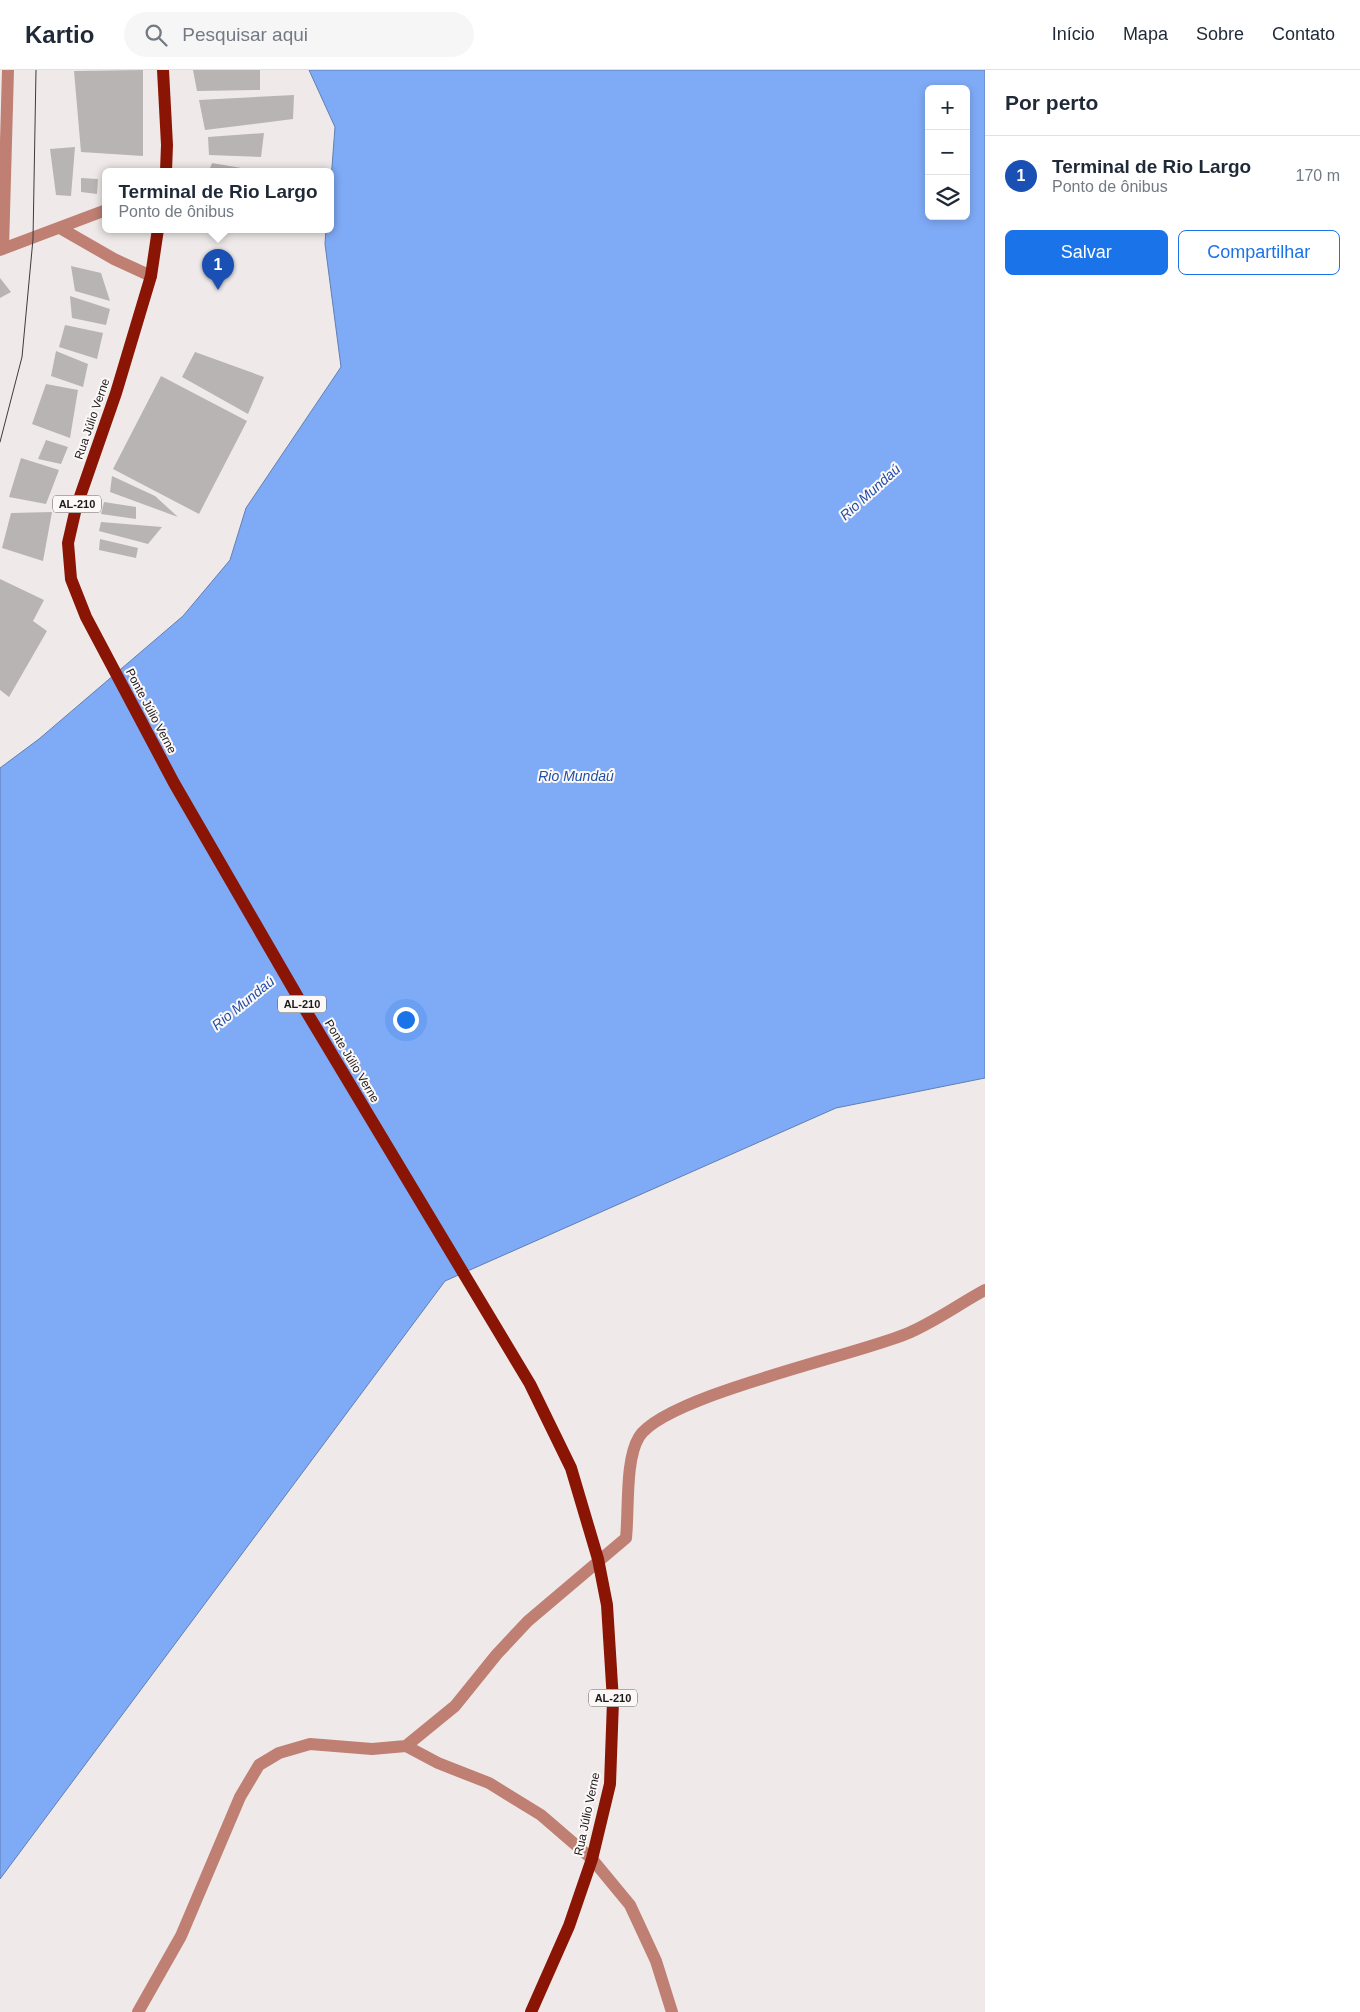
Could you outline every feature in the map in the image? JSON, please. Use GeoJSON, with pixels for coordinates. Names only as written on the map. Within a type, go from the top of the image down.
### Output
{"type":"FeatureCollection","features":[{"type":"Feature","properties":{"kind":"main road"},"geometry":{"type":"LineString","coordinates":[[163,70],[167,145],[166,168]]}},
{"type":"Feature","properties":{"kind":"main road","name":"Rua Júlio Verne"},"geometry":{"type":"LineString","coordinates":[[86,617],[70,579],[68,543],[76,508],[116,394],[151,276],[157,233]]}},
{"type":"Feature","properties":{"kind":"main road","name":"Ponte Júlio Verne"},"geometry":{"type":"LineString","coordinates":[[86,617],[174,783],[282,969],[530,1384]]}},
{"type":"Feature","properties":{"kind":"main road","name":"Rua Júlio Verne"},"geometry":{"type":"LineString","coordinates":[[530,1384],[571,1468],[598,1559],[607,1605],[613,1701],[610,1784],[592,1859],[569,1926],[531,2012]]}},
{"type":"Feature","properties":{"kind":"street"},"geometry":{"type":"LineString","coordinates":[[8,70],[2,249],[102,212]]}},
{"type":"Feature","properties":{"kind":"street"},"geometry":{"type":"LineString","coordinates":[[60,228],[114,259],[151,276]]}},
{"type":"Feature","properties":{"kind":"street"},"geometry":{"type":"LineString","coordinates":[[406,1746],[455,1706],[497,1654],[528,1622],[598,1559],[626,1538],[631,1456],[640,1436],[659,1419],[782,1372],[829,1360],[907,1334],[985,1290]]}},
{"type":"Feature","properties":{"kind":"street"},"geometry":{"type":"LineString","coordinates":[[966,1301],[985,1301]]}},
{"type":"Feature","properties":{"kind":"street"},"geometry":{"type":"LineString","coordinates":[[138,2012],[181,1936],[240,1797],[259,1765],[279,1752],[310,1744],[372,1749],[406,1746],[438,1763],[489,1783],[541,1815],[592,1859],[630,1905],[656,1961],[672,2012]]}},
{"type":"Feature","properties":{"kind":"water","name":"Rio Mundaú"},"geometry":{"type":"Polygon","coordinates":[[[309,70],[985,70],[985,1078],[836,1108],[445,1281],[0,1879],[0,768],[39,739],[183,616],[230,560],[246,508],[341,367],[325,244],[326,233],[334,233],[334,168],[332,168],[335,127],[309,70]]]}},
{"type":"Feature","properties":{"kind":"building"},"geometry":{"type":"Polygon","coordinates":[[[143,70],[143,156],[81,152],[74,71],[143,70]]]}},
{"type":"Feature","properties":{"kind":"building"},"geometry":{"type":"Polygon","coordinates":[[[193,70],[260,70],[260,90],[197,91],[193,70]]]}},
{"type":"Feature","properties":{"kind":"building"},"geometry":{"type":"Polygon","coordinates":[[[294,95],[293,119],[205,130],[199,100],[294,95]]]}},
{"type":"Feature","properties":{"kind":"building"},"geometry":{"type":"Polygon","coordinates":[[[264,133],[261,157],[209,155],[208,137],[264,133]]]}},
{"type":"Feature","properties":{"kind":"building"},"geometry":{"type":"Polygon","coordinates":[[[75,147],[71,196],[56,195],[50,149],[75,147]]]}},
{"type":"Feature","properties":{"kind":"building"},"geometry":{"type":"Polygon","coordinates":[[[212,163],[241,168],[210,168],[212,163]]]}},
{"type":"Feature","properties":{"kind":"building"},"geometry":{"type":"Polygon","coordinates":[[[81,178],[98,179],[97,194],[81,192],[81,178]]]}},
{"type":"Feature","properties":{"kind":"building"},"geometry":{"type":"Polygon","coordinates":[[[71,266],[101,273],[110,301],[75,291],[71,266]]]}},
{"type":"Feature","properties":{"kind":"building"},"geometry":{"type":"Polygon","coordinates":[[[0,278],[11,292],[0,298],[0,278]]]}},
{"type":"Feature","properties":{"kind":"building"},"geometry":{"type":"Polygon","coordinates":[[[70,296],[110,309],[106,325],[72,318],[70,296]]]}},
{"type":"Feature","properties":{"kind":"building"},"geometry":{"type":"Polygon","coordinates":[[[65,325],[103,333],[97,359],[59,347],[65,325]]]}},
{"type":"Feature","properties":{"kind":"building"},"geometry":{"type":"Polygon","coordinates":[[[56,351],[88,364],[83,387],[51,376],[56,351]]]}},
{"type":"Feature","properties":{"kind":"building"},"geometry":{"type":"Polygon","coordinates":[[[195,352],[264,377],[248,414],[182,377],[195,352]]]}},
{"type":"Feature","properties":{"kind":"building"},"geometry":{"type":"Polygon","coordinates":[[[161,376],[247,421],[199,514],[113,469],[161,376]]]}},
{"type":"Feature","properties":{"kind":"building"},"geometry":{"type":"Polygon","coordinates":[[[46,384],[78,390],[70,438],[32,424],[46,384]]]}},
{"type":"Feature","properties":{"kind":"building"},"geometry":{"type":"Polygon","coordinates":[[[46,440],[68,447],[61,464],[38,459],[46,440]]]}},
{"type":"Feature","properties":{"kind":"building"},"geometry":{"type":"Polygon","coordinates":[[[21,458],[59,470],[46,504],[9,497],[21,458]]]}},
{"type":"Feature","properties":{"kind":"building"},"geometry":{"type":"Polygon","coordinates":[[[112,476],[155,496],[178,517],[110,492],[112,476]]]}},
{"type":"Feature","properties":{"kind":"building"},"geometry":{"type":"Polygon","coordinates":[[[104,502],[136,507],[136,519],[101,514],[104,502]]]}},
{"type":"Feature","properties":{"kind":"building"},"geometry":{"type":"Polygon","coordinates":[[[52,512],[43,561],[2,548],[11,513],[52,512]]]}},
{"type":"Feature","properties":{"kind":"building"},"geometry":{"type":"Polygon","coordinates":[[[101,522],[162,527],[148,544],[99,531],[101,522]]]}},
{"type":"Feature","properties":{"kind":"building"},"geometry":{"type":"Polygon","coordinates":[[[100,539],[138,548],[136,558],[99,550],[100,539]]]}},
{"type":"Feature","properties":{"kind":"building"},"geometry":{"type":"Polygon","coordinates":[[[0,579],[44,600],[33,621],[47,631],[9,697],[0,690],[0,579]]]}},
{"type":"Feature","properties":{"kind":"tram line"},"geometry":{"type":"LineString","coordinates":[[0,442],[22,357],[33,239],[36,70]]}},
{"type":"Feature","properties":{"kind":"place","name":"Terminal de Rio Largo"},"geometry":{"type":"Point","coordinates":[218,290]}}]}
